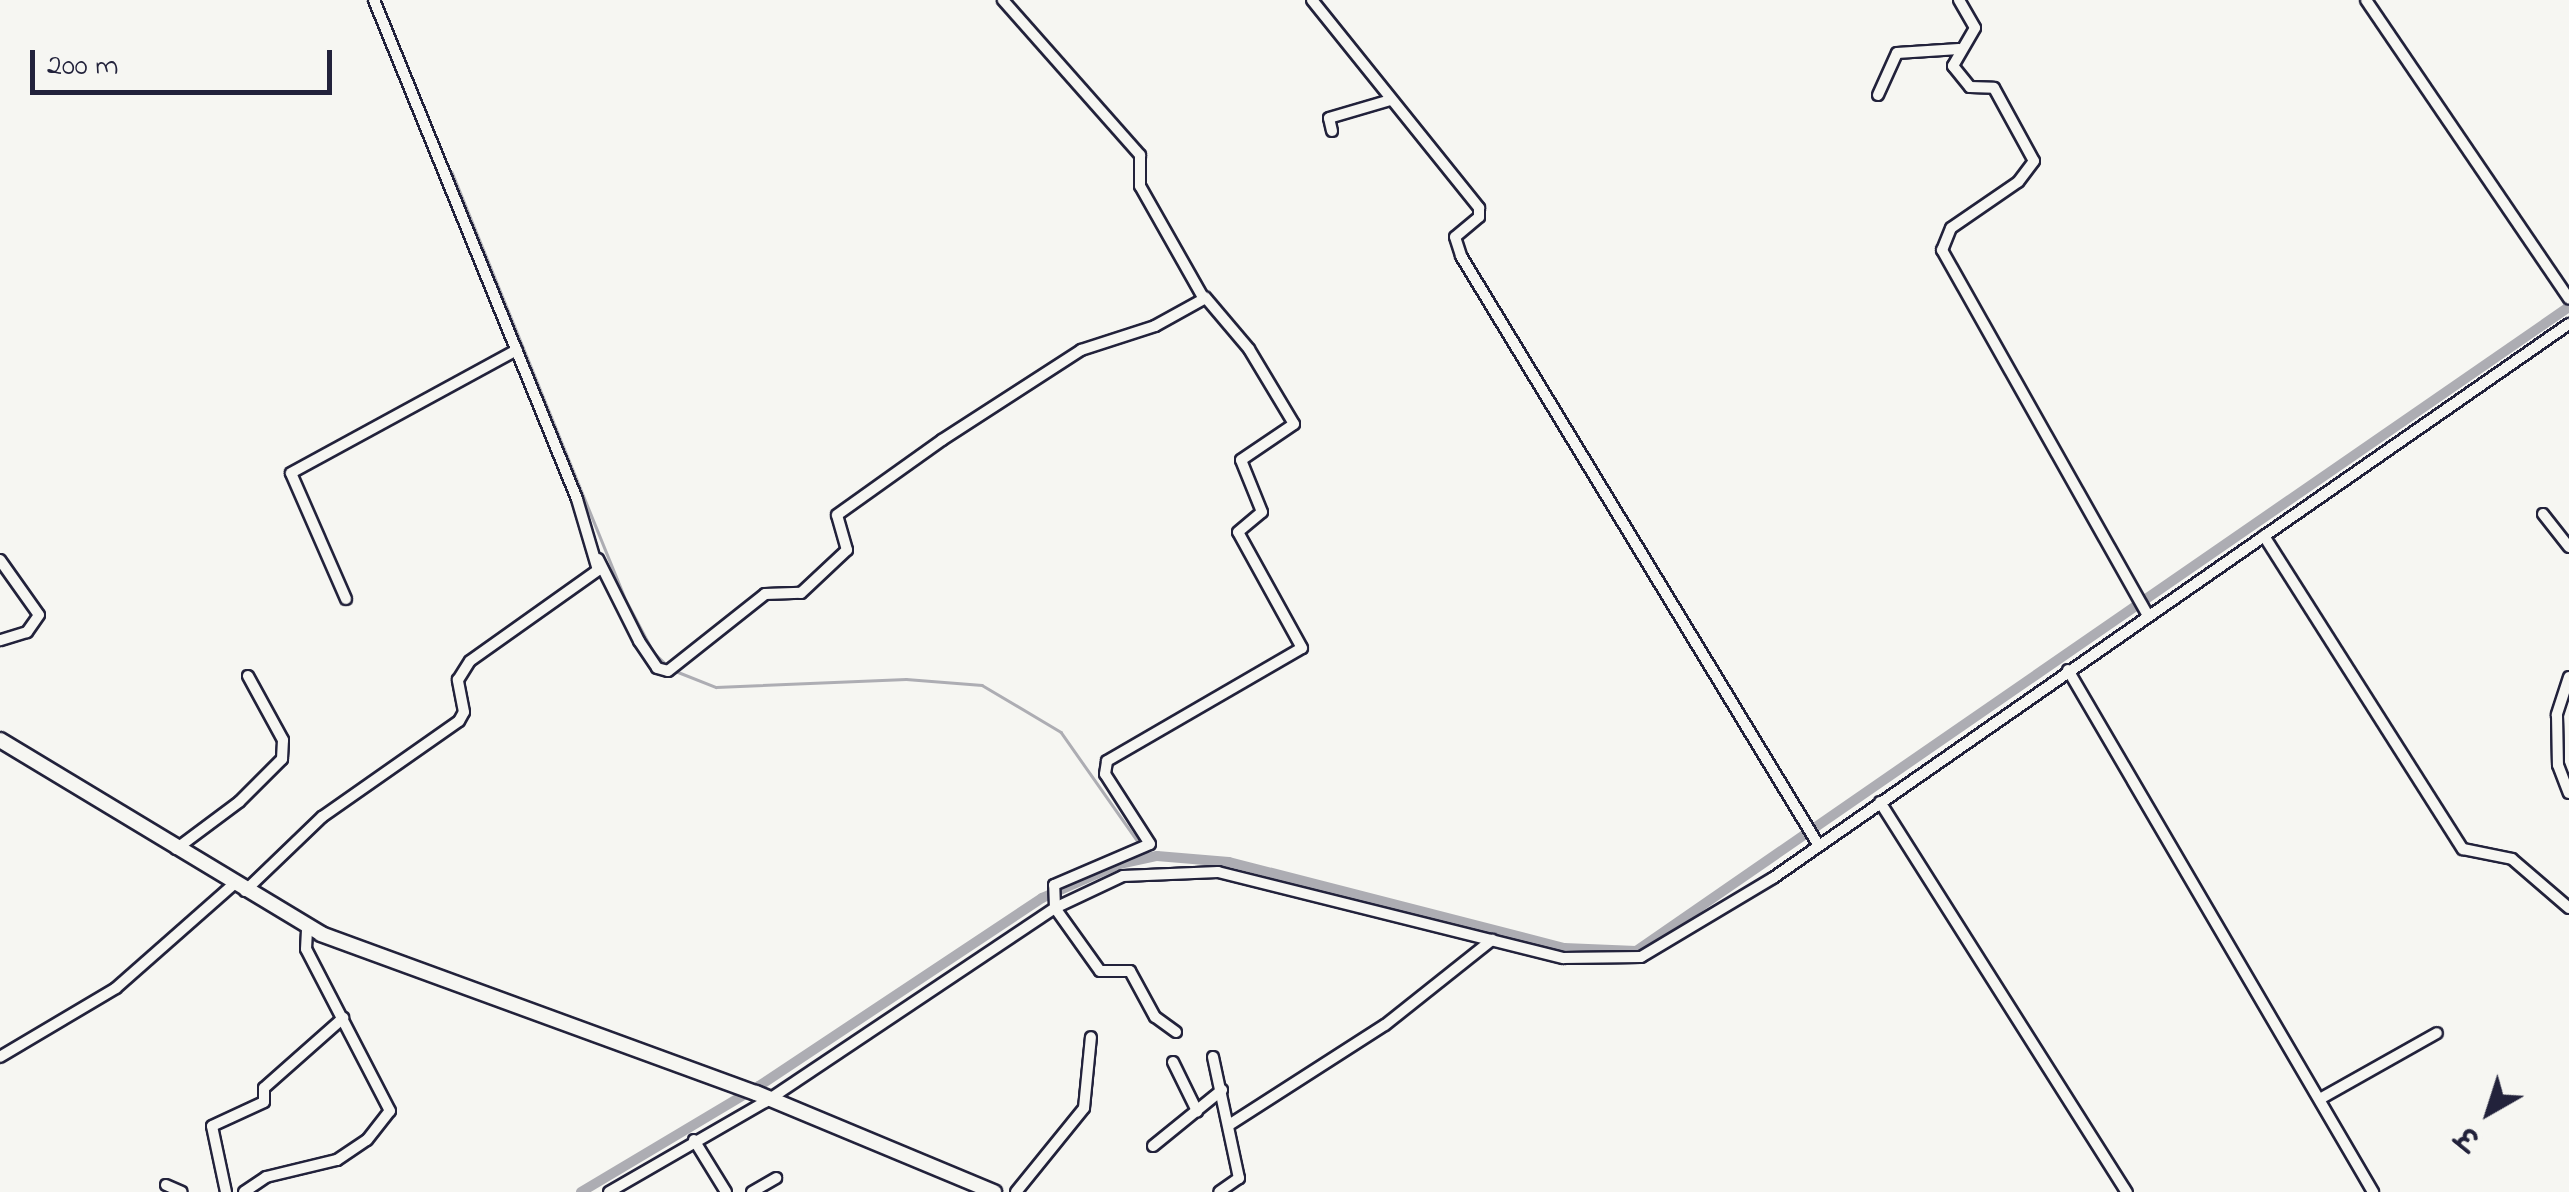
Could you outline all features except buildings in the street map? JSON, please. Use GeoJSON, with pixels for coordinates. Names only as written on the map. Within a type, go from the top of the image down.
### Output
{"type":"FeatureCollection","features":[{"type":"Feature","properties":{"kind":"main road"},"geometry":{"type":"LineString","coordinates":[[0,740],[307,927],[756,1094],[994,1192]]}},
{"type":"Feature","properties":{"kind":"street"},"geometry":{"type":"LineString","coordinates":[[374,0],[598,559],[657,668],[671,669],[764,594],[801,593],[847,550],[838,515],[958,428],[1081,350],[1155,326],[1205,297]]}},
{"type":"Feature","properties":{"kind":"street"},"geometry":{"type":"LineString","coordinates":[[1003,0],[1140,155],[1140,186],[1205,297],[1249,349],[1294,424],[1241,460],[1262,512],[1238,532],[1302,648],[1104,764],[1150,839],[1140,850],[1054,885],[1055,903],[1100,971],[1130,971],[1154,1017],[1176,1032]]}},
{"type":"Feature","properties":{"kind":"street"},"geometry":{"type":"LineString","coordinates":[[1312,0],[1479,208],[1455,237],[1461,256],[1808,821],[1819,846]]}},
{"type":"Feature","properties":{"kind":"street"},"geometry":{"type":"LineString","coordinates":[[1960,0],[1976,28],[1953,59],[1958,73],[1970,87],[1994,88],[2034,161],[2018,182],[1951,228],[1942,250],[2147,611]]}},
{"type":"Feature","properties":{"kind":"street"},"geometry":{"type":"LineString","coordinates":[[2366,0],[2569,299]]}},
{"type":"Feature","properties":{"kind":"street"},"geometry":{"type":"LineString","coordinates":[[1878,95],[1897,54],[1959,49]]}},
{"type":"Feature","properties":{"kind":"street"},"geometry":{"type":"LineString","coordinates":[[1332,131],[1329,118],[1390,100]]}},
{"type":"Feature","properties":{"kind":"street"},"geometry":{"type":"LineString","coordinates":[[610,1192],[1055,903],[1123,876],[1208,870],[1563,958],[1634,960],[1690,931],[1819,846],[2147,611],[2264,536],[2569,324]]}},
{"type":"Feature","properties":{"kind":"street"},"geometry":{"type":"LineString","coordinates":[[346,599],[291,472],[517,350]]}},
{"type":"Feature","properties":{"kind":"street"},"geometry":{"type":"LineString","coordinates":[[2542,514],[2569,547]]}},
{"type":"Feature","properties":{"kind":"street"},"geometry":{"type":"LineString","coordinates":[[2264,536],[2464,848],[2474,856],[2512,858],[2569,908]]}},
{"type":"Feature","properties":{"kind":"street"},"geometry":{"type":"LineString","coordinates":[[0,1057],[116,988],[322,816],[459,722],[464,712],[458,680],[470,661],[594,576],[598,559]]}},
{"type":"Feature","properties":{"kind":"street"},"geometry":{"type":"LineString","coordinates":[[0,560],[40,616],[27,632],[0,640]]}},
{"type":"Feature","properties":{"kind":"street"},"geometry":{"type":"LineString","coordinates":[[2068,670],[2374,1192]]}},
{"type":"Feature","properties":{"kind":"street"},"geometry":{"type":"LineString","coordinates":[[176,849],[240,802],[282,760],[283,740],[248,676]]}},
{"type":"Feature","properties":{"kind":"street"},"geometry":{"type":"LineString","coordinates":[[2569,678],[2557,715],[2558,766],[2569,793]]}},
{"type":"Feature","properties":{"kind":"street"},"geometry":{"type":"LineString","coordinates":[[1880,802],[2127,1192]]}},
{"type":"Feature","properties":{"kind":"street"},"geometry":{"type":"LineString","coordinates":[[244,1192],[266,1177],[337,1160],[385,1119],[390,1102],[306,949],[307,927]]}},
{"type":"Feature","properties":{"kind":"street"},"geometry":{"type":"LineString","coordinates":[[1229,1125],[1385,1024],[1492,940]]}},
{"type":"Feature","properties":{"kind":"street"},"geometry":{"type":"LineString","coordinates":[[226,1192],[212,1126],[264,1102],[264,1088],[343,1018]]}},
{"type":"Feature","properties":{"kind":"street"},"geometry":{"type":"LineString","coordinates":[[2320,1100],[2437,1033]]}},
{"type":"Feature","properties":{"kind":"street"},"geometry":{"type":"LineString","coordinates":[[1016,1192],[1084,1108],[1091,1037]]}},
{"type":"Feature","properties":{"kind":"street"},"geometry":{"type":"LineString","coordinates":[[1213,1057],[1239,1178],[1219,1192]]}},
{"type":"Feature","properties":{"kind":"street"},"geometry":{"type":"LineString","coordinates":[[1173,1062],[1197,1110]]}},
{"type":"Feature","properties":{"kind":"street"},"geometry":{"type":"LineString","coordinates":[[1154,1146],[1222,1090]]}},
{"type":"Feature","properties":{"kind":"street"},"geometry":{"type":"LineString","coordinates":[[694,1140],[726,1192]]}},
{"type":"Feature","properties":{"kind":"street"},"geometry":{"type":"LineString","coordinates":[[752,1192],[776,1178]]}},
{"type":"Feature","properties":{"kind":"street"},"geometry":{"type":"LineString","coordinates":[[166,1185],[182,1192]]}},
{"type":"Feature","properties":{"kind":"waterway"},"geometry":{"type":"LineString","coordinates":[[452,172],[626,600],[654,653],[667,665]]}},
{"type":"Feature","properties":{"kind":"waterway"},"geometry":{"type":"LineString","coordinates":[[581,1192],[759,1086],[1042,898],[1119,864],[1157,856],[1229,862],[1564,948],[1636,951],[2569,307]]}},
{"type":"Feature","properties":{"kind":"waterway"},"geometry":{"type":"LineString","coordinates":[[673,670],[716,687],[906,679],[982,685],[1061,732],[1139,843]]}}]}
